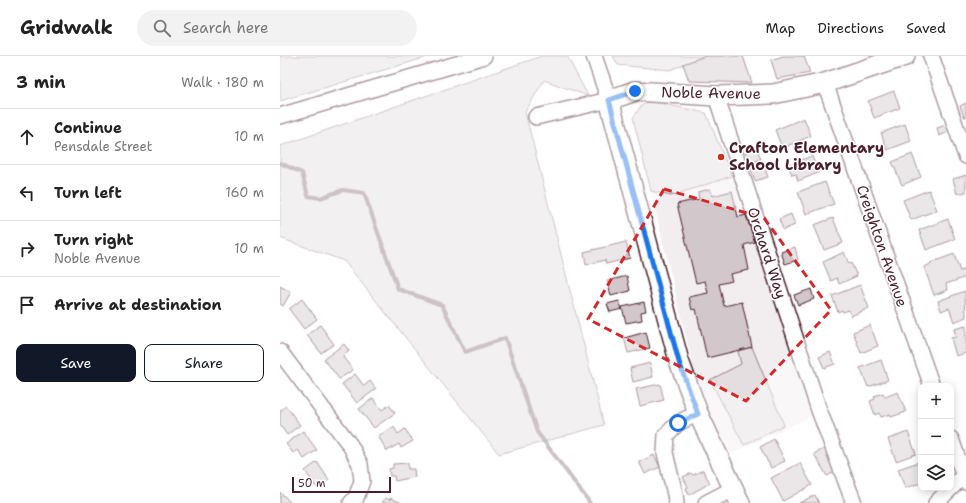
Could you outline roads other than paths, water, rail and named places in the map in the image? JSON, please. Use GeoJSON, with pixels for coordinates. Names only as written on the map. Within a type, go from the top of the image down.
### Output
{"type":"FeatureCollection","features":[{"type":"Feature","properties":{"kind":"main road","name":"Noble Avenue"},"geometry":{"type":"LineString","coordinates":[[609,100],[635,91],[716,96],[773,94],[825,83],[905,56]]}},
{"type":"Feature","properties":{"kind":"main road"},"geometry":{"type":"LineString","coordinates":[[609,100],[679,362],[698,414],[724,498]]}},
{"type":"Feature","properties":{"kind":"street"},"geometry":{"type":"LineString","coordinates":[[280,116],[484,56]]}},
{"type":"Feature","properties":{"kind":"street"},"geometry":{"type":"LineString","coordinates":[[931,56],[966,156]]}},
{"type":"Feature","properties":{"kind":"street"},"geometry":{"type":"LineString","coordinates":[[536,117],[609,100],[597,63]]}},
{"type":"Feature","properties":{"kind":"street","name":"Creighton Avenue"},"geometry":{"type":"LineString","coordinates":[[825,83],[931,383]]}},
{"type":"Feature","properties":{"kind":"street","name":"Orchard Way"},"geometry":{"type":"LineString","coordinates":[[716,96],[819,410],[854,503]]}},
{"type":"Feature","properties":{"kind":"street"},"geometry":{"type":"LineString","coordinates":[[280,352],[350,445],[360,464],[362,481],[356,498],[351,503]]}},
{"type":"Feature","properties":{"kind":"street"},"geometry":{"type":"LineString","coordinates":[[676,503],[666,453],[666,434],[678,423],[698,414]]}},
{"type":"Feature","properties":{"kind":"street"},"geometry":{"type":"LineString","coordinates":[[936,503],[965,477],[954,447]]}},
{"type":"Feature","properties":{"kind":"waterway"},"geometry":{"type":"LineString","coordinates":[[280,163],[302,173],[308,196],[320,198],[343,190],[364,193],[398,289],[442,305],[465,352],[505,338],[537,432],[590,503]]}},
{"type":"Feature","properties":{"kind":"place","name":"Crafton Elementary School Library"},"geometry":{"type":"Point","coordinates":[721,157]}}]}
